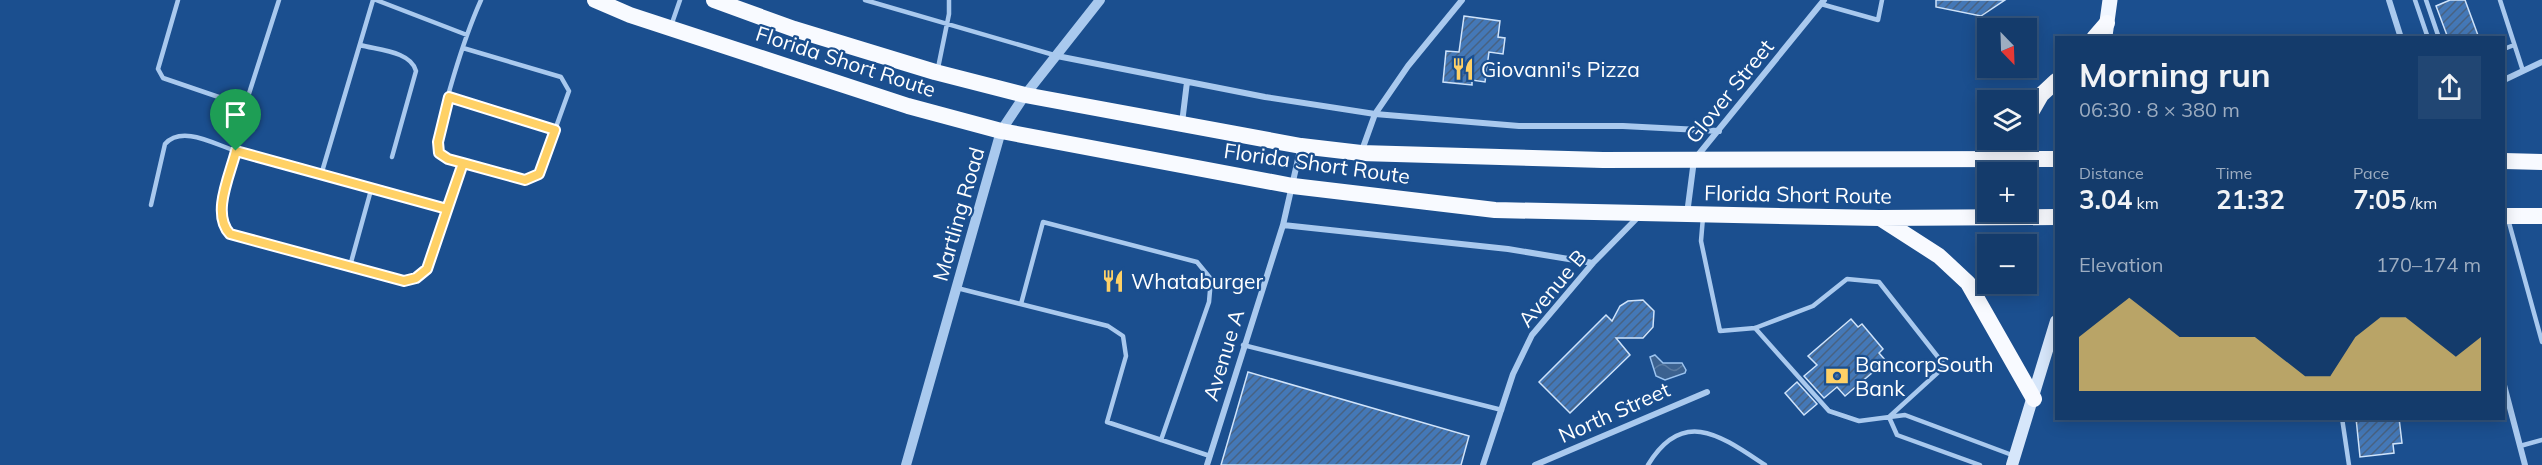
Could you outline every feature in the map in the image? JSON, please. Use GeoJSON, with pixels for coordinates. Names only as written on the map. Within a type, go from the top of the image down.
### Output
{"type":"FeatureCollection","features":[{"type":"Feature","properties":{"kind":"highway","name":"Florida Short Route"},"geometry":{"type":"LineString","coordinates":[[595,0],[670,28],[908,106],[1001,131],[1293,186],[1495,210],[1879,218],[2055,217]]}},
{"type":"Feature","properties":{"kind":"highway","name":"Florida Short Route"},"geometry":{"type":"LineString","coordinates":[[714,0],[794,29],[938,73],[1025,95],[1301,146],[1361,153],[1694,160],[2055,159]]}},
{"type":"Feature","properties":{"kind":"highway"},"geometry":{"type":"LineString","coordinates":[[2037,102],[2055,82]]}},
{"type":"Feature","properties":{"kind":"highway"},"geometry":{"type":"LineString","coordinates":[[1992,160],[2002,150]]}},
{"type":"Feature","properties":{"kind":"highway"},"geometry":{"type":"LineString","coordinates":[[2505,161],[2542,162]]}},
{"type":"Feature","properties":{"kind":"highway"},"geometry":{"type":"LineString","coordinates":[[2505,216],[2542,216]]}},
{"type":"Feature","properties":{"kind":"highway"},"geometry":{"type":"LineString","coordinates":[[1879,218],[1939,256],[1968,283],[1993,323],[2015,369],[2034,399]]}},
{"type":"Feature","properties":{"kind":"main road"},"geometry":{"type":"LineString","coordinates":[[2108,33],[2110,0]]}},
{"type":"Feature","properties":{"kind":"main road"},"geometry":{"type":"LineString","coordinates":[[2013,461],[2034,399],[2055,325]]}},
{"type":"Feature","properties":{"kind":"street","name":"Martling Road"},"geometry":{"type":"LineString","coordinates":[[906,465],[1001,131],[1025,95],[1100,0]]}},
{"type":"Feature","properties":{"kind":"street"},"geometry":{"type":"LineString","coordinates":[[1361,153],[1375,114],[1408,66],[1462,0]]}},
{"type":"Feature","properties":{"kind":"street"},"geometry":{"type":"LineString","coordinates":[[2389,0],[2400,36]]}},
{"type":"Feature","properties":{"kind":"street","name":"Glover Street"},"geometry":{"type":"LineString","coordinates":[[1695,215],[1694,160],[1822,2]]}},
{"type":"Feature","properties":{"kind":"street"},"geometry":{"type":"LineString","coordinates":[[1057,56],[1187,82],[1375,114],[1519,126],[1623,126],[1719,131]]}},
{"type":"Feature","properties":{"kind":"street"},"geometry":{"type":"LineString","coordinates":[[2505,80],[2542,62]]}},
{"type":"Feature","properties":{"kind":"street"},"geometry":{"type":"LineString","coordinates":[[1182,124],[1187,82]]}},
{"type":"Feature","properties":{"kind":"street","name":"Avenue A"},"geometry":{"type":"LineString","coordinates":[[1207,465],[1282,225],[1301,146]]}},
{"type":"Feature","properties":{"kind":"street","name":"Avenue B"},"geometry":{"type":"LineString","coordinates":[[1483,465],[1513,374],[1532,335],[1593,263],[1642,213]]}},
{"type":"Feature","properties":{"kind":"street"},"geometry":{"type":"LineString","coordinates":[[1282,225],[1508,249],[1593,263]]}},
{"type":"Feature","properties":{"kind":"street"},"geometry":{"type":"LineString","coordinates":[[2505,389],[2525,465]]}},
{"type":"Feature","properties":{"kind":"street","name":"North Street"},"geometry":{"type":"LineString","coordinates":[[1539,464],[1707,392]]}},
{"type":"Feature","properties":{"kind":"lane"},"geometry":{"type":"LineString","coordinates":[[178,0],[158,69],[160,75],[245,106]]}},
{"type":"Feature","properties":{"kind":"lane"},"geometry":{"type":"LineString","coordinates":[[279,0],[245,106],[220,216],[223,228],[230,234],[404,281],[416,278],[427,269],[463,163]]}},
{"type":"Feature","properties":{"kind":"lane"},"geometry":{"type":"LineString","coordinates":[[321,175],[374,0],[467,35]]}},
{"type":"Feature","properties":{"kind":"lane"},"geometry":{"type":"LineString","coordinates":[[463,48],[561,77],[569,91],[539,174],[533,179],[525,180],[448,159],[439,153],[438,142],[449,97],[463,48],[467,35],[481,0]]}},
{"type":"Feature","properties":{"kind":"lane"},"geometry":{"type":"LineString","coordinates":[[670,28],[680,0]]}},
{"type":"Feature","properties":{"kind":"lane"},"geometry":{"type":"LineString","coordinates":[[865,0],[947,26],[1057,56]]}},
{"type":"Feature","properties":{"kind":"lane"},"geometry":{"type":"LineString","coordinates":[[938,73],[947,26],[949,0]]}},
{"type":"Feature","properties":{"kind":"lane"},"geometry":{"type":"LineString","coordinates":[[1822,2],[1878,20],[1882,0]]}},
{"type":"Feature","properties":{"kind":"lane"},"geometry":{"type":"LineString","coordinates":[[2415,0],[2427,36]]}},
{"type":"Feature","properties":{"kind":"lane"},"geometry":{"type":"LineString","coordinates":[[2426,0],[2438,36]]}},
{"type":"Feature","properties":{"kind":"lane"},"geometry":{"type":"LineString","coordinates":[[2500,0],[2523,71]]}},
{"type":"Feature","properties":{"kind":"lane"},"geometry":{"type":"LineString","coordinates":[[360,45],[407,58],[414,64],[416,71],[392,157]]}},
{"type":"Feature","properties":{"kind":"lane"},"geometry":{"type":"LineString","coordinates":[[2505,49],[2514,45]]}},
{"type":"Feature","properties":{"kind":"lane"},"geometry":{"type":"LineString","coordinates":[[449,97],[555,130]]}},
{"type":"Feature","properties":{"kind":"lane"},"geometry":{"type":"LineString","coordinates":[[151,205],[165,144],[172,137],[183,134],[236,151],[447,209]]}},
{"type":"Feature","properties":{"kind":"lane"},"geometry":{"type":"LineString","coordinates":[[350,266],[372,189]]}},
{"type":"Feature","properties":{"kind":"lane"},"geometry":{"type":"LineString","coordinates":[[1695,215],[1720,331],[1755,328],[1813,306],[1847,279],[1879,282],[1945,366],[1889,417]]}},
{"type":"Feature","properties":{"kind":"lane"},"geometry":{"type":"LineString","coordinates":[[2505,216],[2542,342]]}},
{"type":"Feature","properties":{"kind":"lane"},"geometry":{"type":"LineString","coordinates":[[1021,304],[1042,222],[1197,262],[1211,279],[1209,302],[1161,440]]}},
{"type":"Feature","properties":{"kind":"lane"},"geometry":{"type":"LineString","coordinates":[[957,288],[1108,326],[1123,336],[1126,356],[1107,422],[1210,456]]}},
{"type":"Feature","properties":{"kind":"lane"},"geometry":{"type":"LineString","coordinates":[[1755,328],[1829,411],[1859,421],[1905,415],[2013,461]]}},
{"type":"Feature","properties":{"kind":"lane"},"geometry":{"type":"LineString","coordinates":[[1244,345],[1502,410]]}},
{"type":"Feature","properties":{"kind":"lane"},"geometry":{"type":"LineString","coordinates":[[1889,417],[1897,435],[1980,465]]}},
{"type":"Feature","properties":{"kind":"lane"},"geometry":{"type":"LineString","coordinates":[[2342,420],[2349,465]]}},
{"type":"Feature","properties":{"kind":"lane"},"geometry":{"type":"LineString","coordinates":[[1648,465],[1660,446],[1693,431],[1709,432],[1765,465]]}},
{"type":"Feature","properties":{"kind":"lane"},"geometry":{"type":"LineString","coordinates":[[2520,446],[2542,440]]}},
{"type":"Feature","properties":{"kind":"water"},"geometry":{"type":"Polygon","coordinates":[[[1655,355],[1663,363],[1682,363],[1686,370],[1685,373],[1665,380],[1656,376],[1650,357],[1655,355]]]}},
{"type":"Feature","properties":{"kind":"building"},"geometry":{"type":"Polygon","coordinates":[[[1936,0],[2005,0],[1981,16],[1936,7],[1936,0]]]}},
{"type":"Feature","properties":{"kind":"building"},"geometry":{"type":"Polygon","coordinates":[[[2450,0],[2465,0],[2478,36],[2447,36],[2436,6],[2450,0]]]}},
{"type":"Feature","properties":{"kind":"building"},"geometry":{"type":"Polygon","coordinates":[[[1464,16],[1500,21],[1498,37],[1505,38],[1503,54],[1489,52],[1485,82],[1472,80],[1472,85],[1443,82],[1446,51],[1459,52],[1464,16]]]}},
{"type":"Feature","properties":{"kind":"building"},"geometry":{"type":"Polygon","coordinates":[[[1643,300],[1654,311],[1653,327],[1643,338],[1616,338],[1630,355],[1570,413],[1539,382],[1606,315],[1612,321],[1620,306],[1628,301],[1643,300]]]}},
{"type":"Feature","properties":{"kind":"building","name":"BancorpSouth Bank"},"geometry":{"type":"Polygon","coordinates":[[[1851,319],[1858,327],[1862,324],[1883,349],[1879,353],[1886,361],[1845,396],[1837,387],[1824,398],[1804,376],[1817,365],[1808,356],[1851,319]]]}},
{"type":"Feature","properties":{"kind":"building"},"geometry":{"type":"Polygon","coordinates":[[[1248,372],[1469,436],[1461,465],[1221,465],[1248,372]]]}},
{"type":"Feature","properties":{"kind":"building"},"geometry":{"type":"Polygon","coordinates":[[[1797,382],[1817,404],[1804,415],[1785,393],[1797,382]]]}},
{"type":"Feature","properties":{"kind":"building"},"geometry":{"type":"Polygon","coordinates":[[[2356,420],[2399,420],[2402,443],[2393,444],[2394,453],[2360,457],[2356,420]]]}},
{"type":"Feature","properties":{"kind":"place","name":"Giovanni's Pizza"},"geometry":{"type":"Point","coordinates":[1463,69]}},
{"type":"Feature","properties":{"kind":"place","name":"Whataburger"},"geometry":{"type":"Point","coordinates":[1113,281]}},
{"type":"Feature","properties":{"kind":"place","name":"BancorpSouth Bank"},"geometry":{"type":"Point","coordinates":[1837,376]}},
{"type":"Feature","properties":{"kind":"route"},"geometry":{"type":"LineString","coordinates":[[236,151],[220,216],[223,228],[230,234],[404,281],[416,278],[427,269],[463,163],[525,180],[533,179],[539,174],[555,130],[449,97],[438,142],[439,153],[448,159],[463,163],[447,209],[236,151]]}}]}
